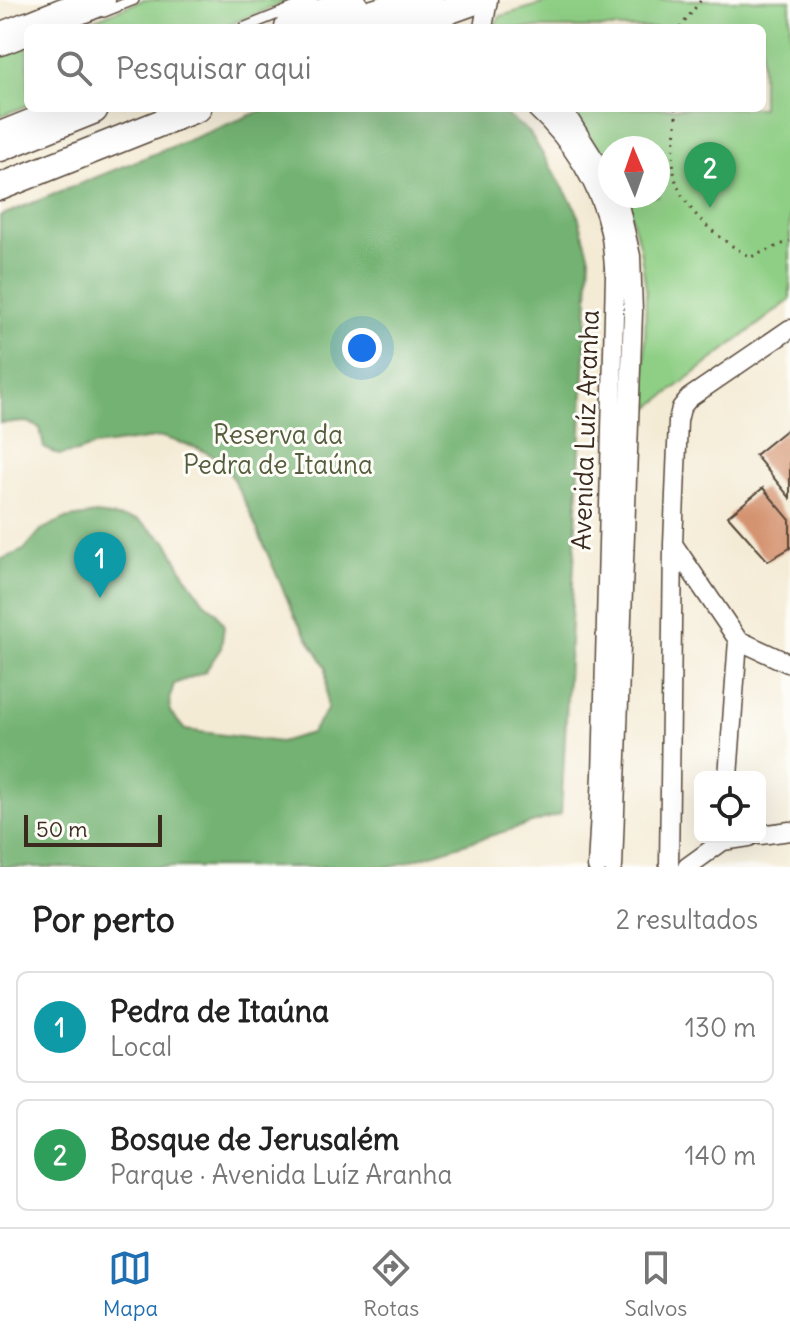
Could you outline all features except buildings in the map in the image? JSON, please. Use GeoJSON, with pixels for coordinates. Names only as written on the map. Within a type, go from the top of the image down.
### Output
{"type":"FeatureCollection","features":[{"type":"Feature","properties":{"kind":"highway"},"geometry":{"type":"LineString","coordinates":[[301,24],[360,0]]}},
{"type":"Feature","properties":{"kind":"highway"},"geometry":{"type":"LineString","coordinates":[[346,24],[427,0]]}},
{"type":"Feature","properties":{"kind":"highway"},"geometry":{"type":"LineString","coordinates":[[42,24],[96,8]]}},
{"type":"Feature","properties":{"kind":"highway"},"geometry":{"type":"LineString","coordinates":[[0,39],[24,30]]}},
{"type":"Feature","properties":{"kind":"highway"},"geometry":{"type":"LineString","coordinates":[[0,145],[82,112]]}},
{"type":"Feature","properties":{"kind":"main road"},"geometry":{"type":"LineString","coordinates":[[411,24],[478,0]]}},
{"type":"Feature","properties":{"kind":"main road"},"geometry":{"type":"LineString","coordinates":[[0,187],[188,112]]}},
{"type":"Feature","properties":{"kind":"street"},"geometry":{"type":"LineString","coordinates":[[484,24],[488,0]]}},
{"type":"Feature","properties":{"kind":"street","name":"Avenida Luíz Aranha"},"geometry":{"type":"LineString","coordinates":[[540,112],[578,156],[599,196],[610,232],[615,276],[597,867]]}},
{"type":"Feature","properties":{"kind":"street"},"geometry":{"type":"LineString","coordinates":[[565,112],[598,165]]}},
{"type":"Feature","properties":{"kind":"street","name":"Avenida Luíz Aranha"},"geometry":{"type":"LineString","coordinates":[[613,867],[633,312],[631,256],[620,208]]}},
{"type":"Feature","properties":{"kind":"street"},"geometry":{"type":"LineString","coordinates":[[669,867],[673,544],[678,421],[681,408],[689,398],[790,329]]}},
{"type":"Feature","properties":{"kind":"street"},"geometry":{"type":"LineString","coordinates":[[673,544],[738,640],[790,664]]}},
{"type":"Feature","properties":{"kind":"street"},"geometry":{"type":"LineString","coordinates":[[728,771],[738,640]]}},
{"type":"Feature","properties":{"kind":"street"},"geometry":{"type":"LineString","coordinates":[[766,834],[790,831]]}},
{"type":"Feature","properties":{"kind":"street"},"geometry":{"type":"LineString","coordinates":[[687,867],[719,843]]}},
{"type":"Feature","properties":{"kind":"lane"},"geometry":{"type":"LineString","coordinates":[[96,8],[134,0]]}},
{"type":"Feature","properties":{"kind":"lane"},"geometry":{"type":"LineString","coordinates":[[253,24],[313,0]]}},
{"type":"Feature","properties":{"kind":"lane"},"geometry":{"type":"LineString","coordinates":[[0,126],[35,112]]}},
{"type":"Feature","properties":{"kind":"path"},"geometry":{"type":"LineString","coordinates":[[683,24],[701,0]]}},
{"type":"Feature","properties":{"kind":"path"},"geometry":{"type":"LineString","coordinates":[[676,112],[678,121],[673,172],[687,208],[737,250],[751,257],[790,241]]}},
{"type":"Feature","properties":{"kind":"green space"},"geometry":{"type":"Polygon","coordinates":[[[143,0],[291,0],[231,24],[82,24],[143,0]]]}},
{"type":"Feature","properties":{"kind":"green space"},"geometry":{"type":"Polygon","coordinates":[[[555,0],[790,0],[790,300],[644,412],[646,288],[629,208],[670,208],[670,136],[598,136],[598,149],[571,112],[766,112],[766,24],[495,24],[501,16],[555,0]]]}},
{"type":"Feature","properties":{"kind":"green space"},"geometry":{"type":"Polygon","coordinates":[[[24,48],[24,107],[0,116],[0,57],[24,48]]]}},
{"type":"Feature","properties":{"kind":"green space","name":"Reserva da Pedra de Itaúna"},"geometry":{"type":"Polygon","coordinates":[[[258,112],[502,112],[529,132],[576,209],[590,257],[561,814],[390,867],[0,867],[0,560],[24,550],[41,530],[64,519],[96,514],[138,520],[167,542],[184,573],[224,626],[221,648],[205,672],[174,684],[170,712],[185,730],[280,742],[311,733],[327,710],[326,667],[295,617],[247,506],[224,462],[200,449],[162,437],[94,446],[59,455],[44,448],[40,428],[28,422],[0,423],[0,216],[258,112]]]}},
{"type":"Feature","properties":{"kind":"place","name":"Bosque de Jerusalém"},"geometry":{"type":"Point","coordinates":[710,208]}},
{"type":"Feature","properties":{"kind":"place","name":"Pedra de Itaúna"},"geometry":{"type":"Point","coordinates":[100,598]}}]}
